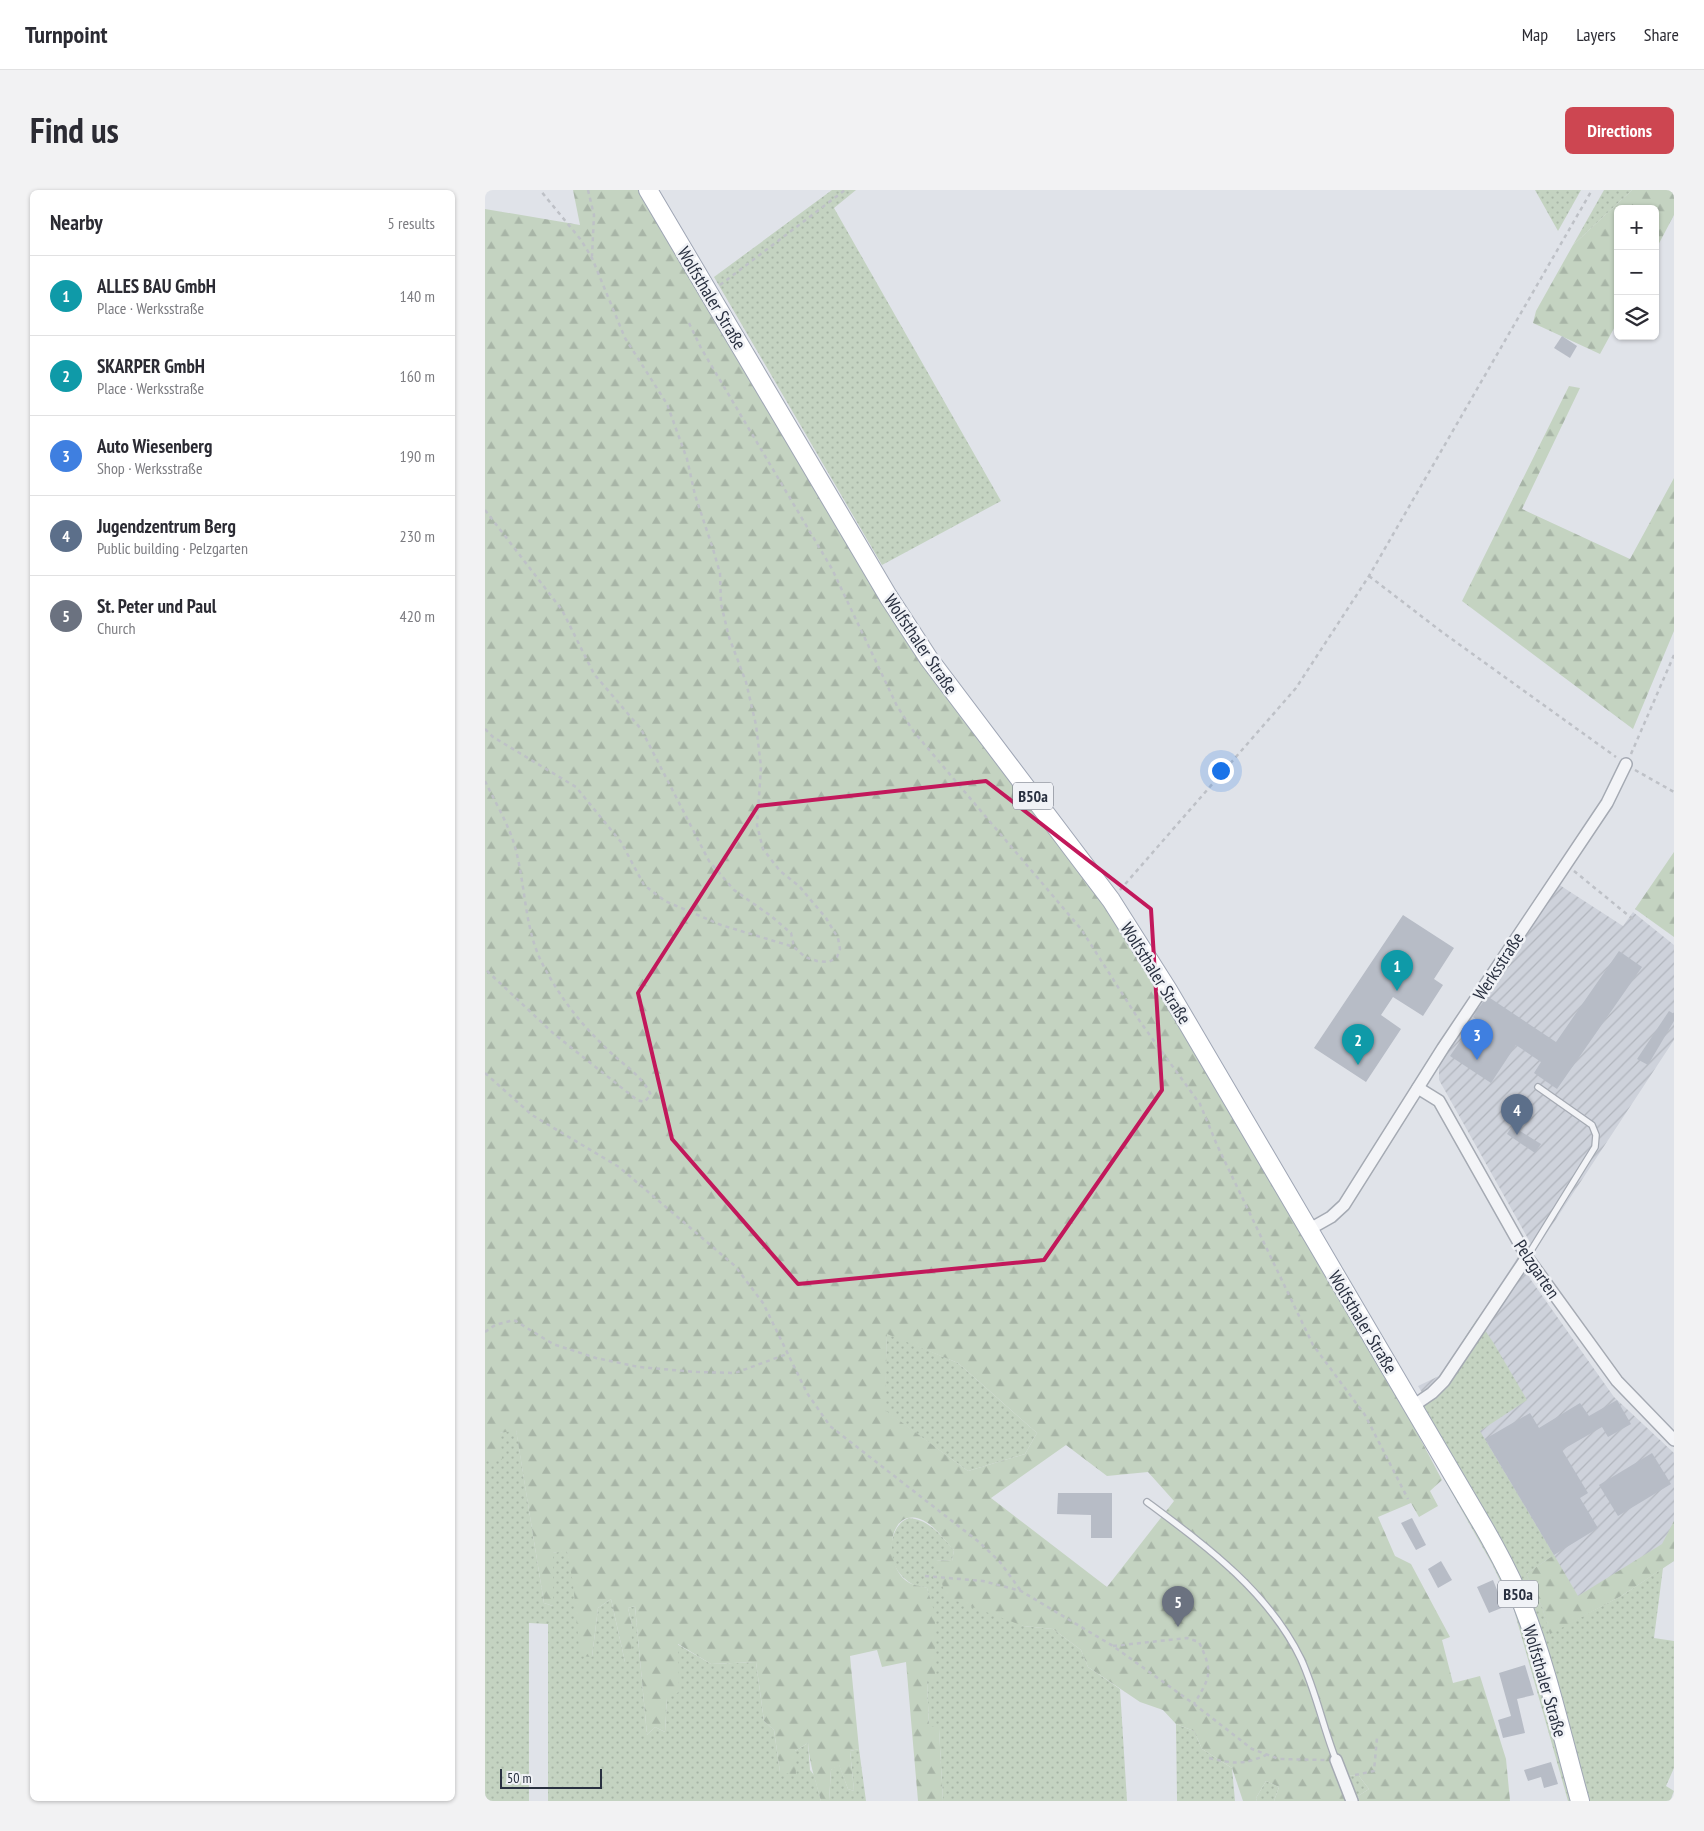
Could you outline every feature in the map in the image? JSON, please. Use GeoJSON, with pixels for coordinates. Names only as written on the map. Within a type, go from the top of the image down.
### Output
{"type":"FeatureCollection","features":[{"type":"Feature","properties":{"kind":"main road","name":"Wolfsthaler Straße"},"geometry":{"type":"LineString","coordinates":[[648,190],[888,596],[929,660],[1111,900],[1168,990],[1505,1565],[1523,1606],[1536,1645],[1580,1801]]}},
{"type":"Feature","properties":{"kind":"street","name":"Werksstraße"},"geometry":{"type":"LineString","coordinates":[[1308,1230],[1331,1217],[1344,1205],[1418,1088],[1607,803],[1626,764]]}},
{"type":"Feature","properties":{"kind":"street","name":"Pelzgarten"},"geometry":{"type":"LineString","coordinates":[[1418,1088],[1439,1101],[1527,1257],[1617,1381],[1674,1440]]}},
{"type":"Feature","properties":{"kind":"street"},"geometry":{"type":"LineString","coordinates":[[1413,1406],[1432,1393],[1444,1381],[1527,1257]]}},
{"type":"Feature","properties":{"kind":"street"},"geometry":{"type":"LineString","coordinates":[[1336,1760],[1352,1801]]}},
{"type":"Feature","properties":{"kind":"lane"},"geometry":{"type":"LineString","coordinates":[[1527,1257],[1595,1147],[1596,1134],[1592,1124],[1538,1087]]}},
{"type":"Feature","properties":{"kind":"lane"},"geometry":{"type":"LineString","coordinates":[[1147,1502],[1220,1557],[1254,1592],[1279,1622],[1300,1658],[1310,1680],[1336,1760]]}},
{"type":"Feature","properties":{"kind":"path"},"geometry":{"type":"LineString","coordinates":[[485,729],[493,737],[576,787],[621,842],[644,885],[665,901],[721,925],[794,947],[805,957],[817,961],[829,962],[837,957],[839,938],[826,918],[799,886],[780,870],[763,849],[757,825],[761,767],[756,725],[746,682],[729,637],[721,604],[720,573],[695,496],[687,459],[667,404],[625,338],[592,258],[581,240],[540,190]]}},
{"type":"Feature","properties":{"kind":"path"},"geometry":{"type":"LineString","coordinates":[[588,190],[594,215],[592,258]]}},
{"type":"Feature","properties":{"kind":"path"},"geometry":{"type":"LineString","coordinates":[[709,293],[808,220],[845,190]]}},
{"type":"Feature","properties":{"kind":"path"},"geometry":{"type":"LineString","coordinates":[[1111,900],[1296,688],[1369,576],[1592,190]]}},
{"type":"Feature","properties":{"kind":"path"},"geometry":{"type":"LineString","coordinates":[[689,323],[701,348],[832,569],[897,706],[914,732],[1081,929],[1141,1023],[1200,1104],[1217,1145],[1313,1345],[1365,1415],[1408,1499]]}},
{"type":"Feature","properties":{"kind":"path"},"geometry":{"type":"LineString","coordinates":[[485,510],[561,610],[594,674],[641,729],[709,862],[734,890],[771,916],[791,933],[794,947]]}},
{"type":"Feature","properties":{"kind":"path"},"geometry":{"type":"LineString","coordinates":[[1369,576],[1413,611],[1626,764],[1674,792]]}},
{"type":"Feature","properties":{"kind":"path"},"geometry":{"type":"LineString","coordinates":[[1626,764],[1674,655]]}},
{"type":"Feature","properties":{"kind":"path"},"geometry":{"type":"LineString","coordinates":[[485,781],[515,845],[524,887],[530,932],[542,964],[575,1018],[609,1052],[644,1081],[651,1095],[643,1102],[637,1100],[553,1033],[485,969]]}},
{"type":"Feature","properties":{"kind":"path"},"geometry":{"type":"LineString","coordinates":[[1564,866],[1581,875],[1634,920]]}},
{"type":"Feature","properties":{"kind":"path"},"geometry":{"type":"LineString","coordinates":[[485,1073],[533,1115],[619,1168],[735,1266],[763,1303],[807,1393],[830,1426],[979,1542],[1000,1562],[1021,1591]]}},
{"type":"Feature","properties":{"kind":"path"},"geometry":{"type":"LineString","coordinates":[[485,1332],[495,1325],[514,1320],[553,1344],[596,1358],[639,1367],[697,1372],[735,1373],[787,1354]]}},
{"type":"Feature","properties":{"kind":"path"},"geometry":{"type":"LineString","coordinates":[[925,1576],[983,1581],[1021,1591],[1113,1646],[1195,1704],[1252,1749],[1266,1755],[1297,1760],[1336,1760]]}},
{"type":"Feature","properties":{"kind":"path"},"geometry":{"type":"LineString","coordinates":[[1113,1646],[1187,1638],[1199,1642],[1207,1660],[1209,1680],[1195,1704]]}},
{"type":"Feature","properties":{"kind":"path"},"geometry":{"type":"LineString","coordinates":[[1344,1780],[1374,1771],[1377,1738]]}},
{"type":"Feature","properties":{"kind":"path"},"geometry":{"type":"LineString","coordinates":[[1209,1758],[1230,1763],[1247,1763],[1266,1755]]}},
{"type":"Feature","properties":{"kind":"highlighted area"},"geometry":{"type":"Polygon","coordinates":[[[986,781],[1151,909],[1162,1090],[1044,1260],[798,1284],[672,1139],[638,993],[758,806],[986,781]]]}},
{"type":"Feature","properties":{"kind":"shaded area"},"geometry":{"type":"Polygon","coordinates":[[[1558,884],[1623,926],[1633,912],[1674,945],[1674,1040],[1535,1251],[1439,1080],[1439,1065],[1558,884]]]}},
{"type":"Feature","properties":{"kind":"shaded area"},"geometry":{"type":"Polygon","coordinates":[[[1518,1257],[1531,1280],[1614,1397],[1674,1453],[1674,1561],[1550,1634],[1449,1438],[1418,1386],[1441,1375],[1518,1257]]]}},
{"type":"Feature","properties":{"kind":"green space"},"geometry":{"type":"Polygon","coordinates":[[[573,190],[640,190],[922,664],[1105,906],[1160,994],[1405,1410],[1442,1480],[1430,1491],[1438,1506],[1419,1517],[1411,1503],[1378,1517],[1395,1556],[1411,1564],[1450,1637],[1442,1640],[1453,1683],[1480,1676],[1506,1759],[1510,1801],[1359,1801],[1358,1796],[1369,1789],[1359,1776],[1335,1774],[1346,1801],[1274,1801],[1279,1787],[1266,1781],[1256,1798],[1257,1801],[1243,1801],[1232,1768],[1202,1749],[1194,1731],[1176,1724],[1163,1710],[1140,1702],[1088,1667],[1081,1650],[1053,1629],[1023,1626],[946,1597],[935,1560],[952,1561],[954,1550],[934,1528],[920,1519],[908,1518],[900,1523],[894,1531],[892,1543],[896,1568],[903,1578],[912,1584],[927,1588],[935,1614],[935,1680],[927,1681],[929,1726],[939,1728],[943,1801],[918,1801],[906,1662],[882,1667],[877,1650],[850,1656],[859,1749],[850,1751],[854,1791],[848,1789],[839,1765],[831,1770],[829,1801],[821,1801],[811,1766],[808,1743],[795,1751],[796,1775],[780,1772],[774,1730],[764,1721],[756,1662],[711,1664],[678,1644],[679,1692],[667,1698],[665,1732],[655,1727],[647,1735],[635,1606],[628,1608],[632,1625],[631,1661],[625,1662],[611,1599],[598,1608],[592,1657],[580,1656],[573,1583],[567,1551],[553,1553],[553,1606],[544,1603],[516,1430],[500,1433],[502,1460],[485,1460],[485,209],[580,225],[573,190]],[[887,1334],[885,1410],[968,1471],[1025,1454],[1037,1433],[958,1363],[887,1334]],[[1066,1445],[991,1498],[1107,1587],[1174,1501],[1148,1472],[1107,1476],[1066,1445]]]}},
{"type":"Feature","properties":{"kind":"green space"},"geometry":{"type":"Polygon","coordinates":[[[832,190],[856,190],[834,208],[1001,501],[882,565],[714,277],[832,190]]]}},
{"type":"Feature","properties":{"kind":"green space"},"geometry":{"type":"Polygon","coordinates":[[[1535,190],[1581,190],[1558,231],[1535,190]]]}},
{"type":"Feature","properties":{"kind":"green space"},"geometry":{"type":"Polygon","coordinates":[[[1604,190],[1632,190],[1614,205],[1573,245],[1604,190]]]}},
{"type":"Feature","properties":{"kind":"green space"},"geometry":{"type":"Polygon","coordinates":[[[1632,190],[1674,190],[1674,215],[1659,243],[1659,205],[1616,205],[1632,190]]]}},
{"type":"Feature","properties":{"kind":"green space"},"geometry":{"type":"Polygon","coordinates":[[[1614,207],[1614,328],[1600,354],[1533,323],[1536,311],[1573,245],[1614,207]]]}},
{"type":"Feature","properties":{"kind":"green space"},"geometry":{"type":"Polygon","coordinates":[[[1569,386],[1580,388],[1522,509],[1630,559],[1674,478],[1674,631],[1633,729],[1462,601],[1569,386]]]}},
{"type":"Feature","properties":{"kind":"green space"},"geometry":{"type":"Polygon","coordinates":[[[1674,852],[1674,937],[1635,909],[1674,852]]]}},
{"type":"Feature","properties":{"kind":"green space"},"geometry":{"type":"Polygon","coordinates":[[[1477,1319],[1493,1342],[1527,1400],[1480,1431],[1554,1555],[1526,1574],[1542,1607],[1550,1633],[1623,1595],[1663,1568],[1654,1638],[1674,1641],[1674,1768],[1666,1786],[1674,1791],[1670,1801],[1568,1801],[1514,1610],[1492,1564],[1405,1410],[1441,1375],[1477,1319]]]}},
{"type":"Feature","properties":{"kind":"green space"},"geometry":{"type":"Polygon","coordinates":[[[887,1333],[958,1363],[1037,1433],[1025,1454],[968,1471],[884,1410],[887,1333]]]}},
{"type":"Feature","properties":{"kind":"green space"},"geometry":{"type":"Polygon","coordinates":[[[516,1429],[544,1603],[553,1606],[553,1553],[567,1550],[592,1657],[598,1608],[611,1599],[625,1662],[632,1625],[628,1608],[635,1606],[647,1735],[655,1727],[665,1732],[667,1697],[677,1644],[711,1664],[756,1662],[764,1721],[774,1730],[780,1772],[795,1751],[808,1743],[810,1770],[814,1775],[821,1801],[548,1801],[548,1624],[529,1623],[529,1801],[485,1801],[485,1460],[500,1433],[516,1429]]]}},
{"type":"Feature","properties":{"kind":"green space"},"geometry":{"type":"Polygon","coordinates":[[[909,1518],[929,1525],[954,1550],[952,1561],[936,1560],[1023,1626],[1053,1629],[1081,1650],[1088,1667],[1120,1689],[1127,1801],[943,1801],[939,1729],[929,1727],[927,1680],[935,1680],[930,1599],[927,1588],[911,1583],[900,1574],[894,1564],[891,1551],[895,1531],[903,1521],[909,1518]]]}},
{"type":"Feature","properties":{"kind":"green space"},"geometry":{"type":"Polygon","coordinates":[[[1674,1521],[1674,1561],[1623,1595],[1550,1634],[1542,1607],[1526,1574],[1554,1555],[1578,1596],[1662,1544],[1674,1521]]]}},
{"type":"Feature","properties":{"kind":"green space"},"geometry":{"type":"Polygon","coordinates":[[[1176,1724],[1194,1731],[1202,1749],[1232,1768],[1235,1801],[1177,1801],[1176,1724]]]}},
{"type":"Feature","properties":{"kind":"green space"},"geometry":{"type":"Polygon","coordinates":[[[859,1749],[866,1801],[829,1801],[831,1770],[839,1764],[848,1789],[854,1791],[850,1751],[859,1749]]]}},
{"type":"Feature","properties":{"kind":"green space"},"geometry":{"type":"Polygon","coordinates":[[[1334,1774],[1359,1776],[1369,1789],[1358,1796],[1359,1801],[1346,1801],[1334,1774]]]}},
{"type":"Feature","properties":{"kind":"green space"},"geometry":{"type":"Polygon","coordinates":[[[1266,1781],[1279,1787],[1274,1801],[1257,1801],[1256,1798],[1266,1781]]]}},
{"type":"Feature","properties":{"kind":"building"},"geometry":{"type":"Polygon","coordinates":[[[1562,336],[1577,346],[1570,358],[1554,348],[1562,336]]]}},
{"type":"Feature","properties":{"kind":"building"},"geometry":{"type":"Polygon","coordinates":[[[1403,915],[1454,948],[1434,979],[1443,985],[1423,1016],[1393,997],[1381,1015],[1401,1029],[1366,1082],[1314,1048],[1403,915]]]}},
{"type":"Feature","properties":{"kind":"building"},"geometry":{"type":"Polygon","coordinates":[[[1619,951],[1642,967],[1557,1089],[1534,1073],[1541,1062],[1516,1045],[1491,1083],[1450,1056],[1463,1037],[1472,1043],[1484,1025],[1473,1017],[1487,996],[1556,1042],[1619,951]]]}},
{"type":"Feature","properties":{"kind":"building"},"geometry":{"type":"Polygon","coordinates":[[[1669,1011],[1674,1014],[1674,1021],[1648,1065],[1637,1059],[1669,1011]]]}},
{"type":"Feature","properties":{"kind":"building"},"geometry":{"type":"Polygon","coordinates":[[[1512,1126],[1541,1144],[1535,1153],[1507,1134],[1512,1126]]]}},
{"type":"Feature","properties":{"kind":"building"},"geometry":{"type":"Polygon","coordinates":[[[1617,1400],[1631,1424],[1608,1437],[1602,1427],[1562,1450],[1588,1493],[1580,1498],[1598,1528],[1554,1555],[1485,1439],[1530,1413],[1539,1428],[1580,1403],[1589,1416],[1617,1400]]]}},
{"type":"Feature","properties":{"kind":"building"},"geometry":{"type":"Polygon","coordinates":[[[1652,1453],[1671,1484],[1618,1516],[1599,1485],[1652,1453]]]}},
{"type":"Feature","properties":{"kind":"building"},"geometry":{"type":"Polygon","coordinates":[[[1058,1493],[1112,1493],[1112,1538],[1091,1538],[1091,1515],[1057,1514],[1058,1493]]]}},
{"type":"Feature","properties":{"kind":"building"},"geometry":{"type":"Polygon","coordinates":[[[1412,1518],[1426,1545],[1416,1550],[1401,1523],[1412,1518]]]}},
{"type":"Feature","properties":{"kind":"building"},"geometry":{"type":"Polygon","coordinates":[[[1441,1561],[1452,1580],[1438,1588],[1428,1569],[1441,1561]]]}},
{"type":"Feature","properties":{"kind":"building"},"geometry":{"type":"Polygon","coordinates":[[[1493,1580],[1504,1607],[1489,1613],[1477,1587],[1493,1580]]]}},
{"type":"Feature","properties":{"kind":"building"},"geometry":{"type":"Polygon","coordinates":[[[1525,1665],[1534,1695],[1517,1699],[1525,1733],[1503,1738],[1498,1720],[1511,1716],[1499,1673],[1525,1665]]]}},
{"type":"Feature","properties":{"kind":"building"},"geometry":{"type":"Polygon","coordinates":[[[1551,1762],[1558,1784],[1544,1788],[1541,1777],[1528,1781],[1524,1770],[1551,1762]]]}},
{"type":"Feature","properties":{"kind":"place","name":"ALLES BAU GmbH"},"geometry":{"type":"Point","coordinates":[1397,991]}},
{"type":"Feature","properties":{"kind":"place","name":"Auto Wiesenberg"},"geometry":{"type":"Point","coordinates":[1477,1060]}},
{"type":"Feature","properties":{"kind":"place","name":"SKARPER GmbH"},"geometry":{"type":"Point","coordinates":[1358,1065]}},
{"type":"Feature","properties":{"kind":"place","name":"Jugendzentrum Berg"},"geometry":{"type":"Point","coordinates":[1517,1135]}},
{"type":"Feature","properties":{"kind":"place","name":"St. Peter und Paul"},"geometry":{"type":"Point","coordinates":[1178,1627]}}]}
